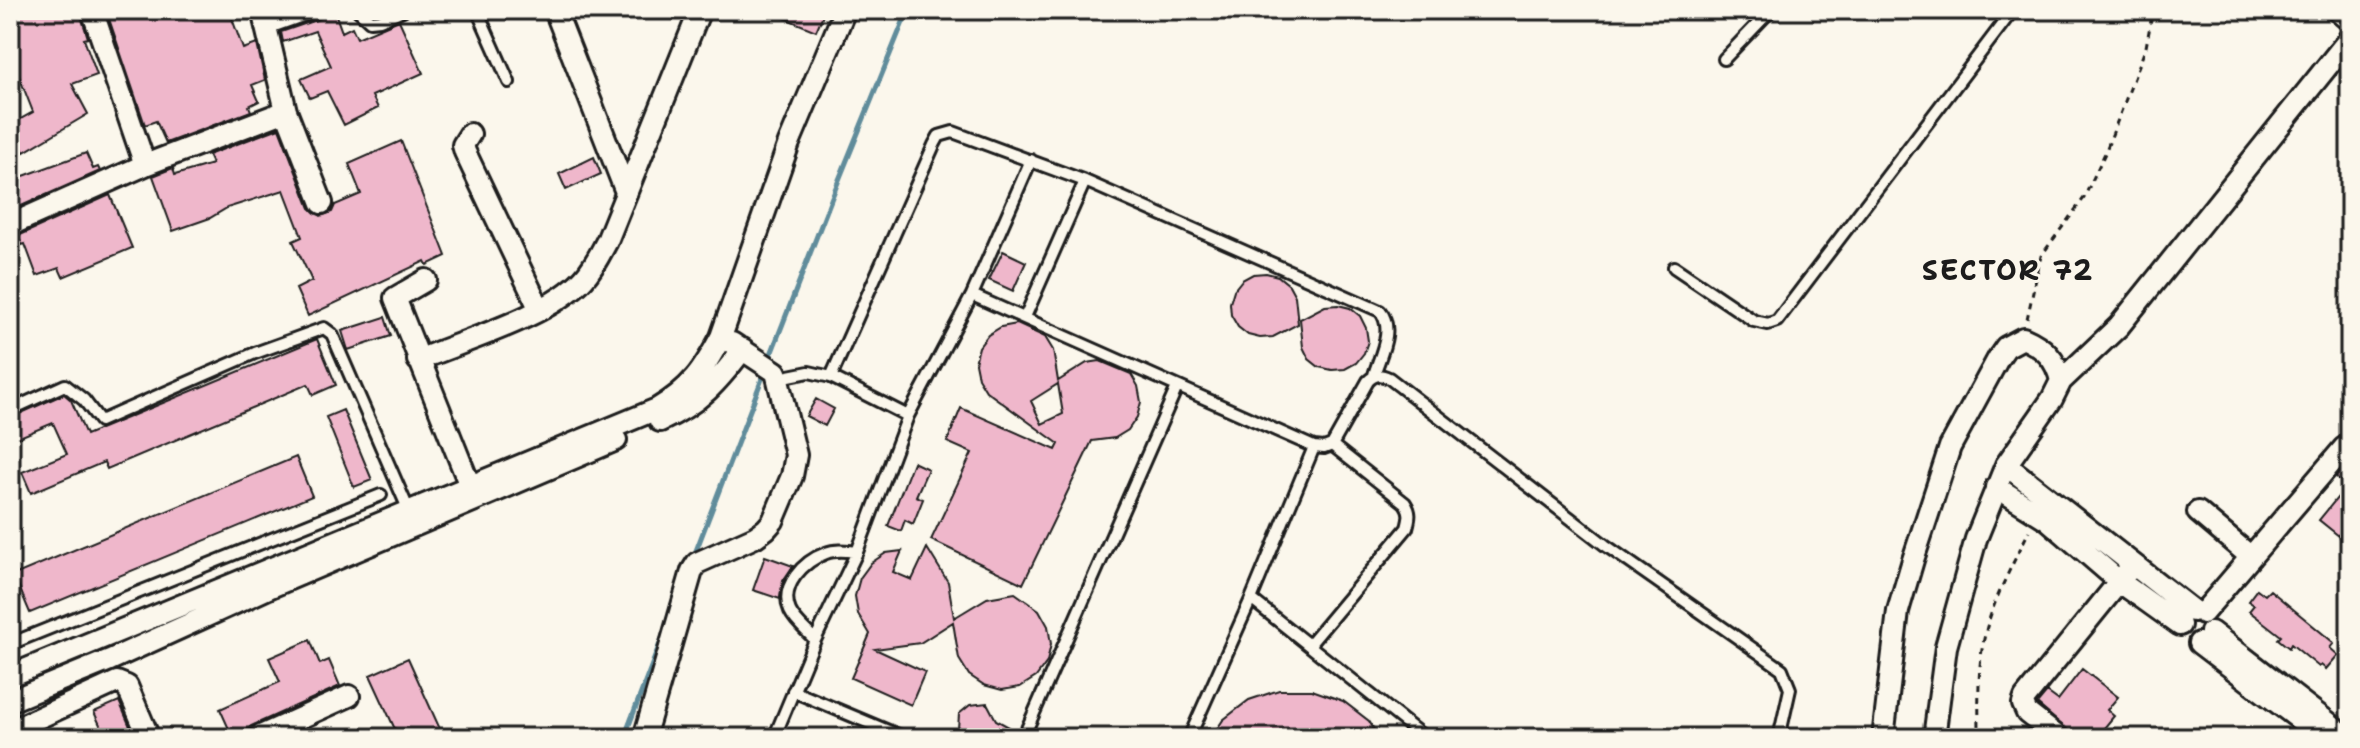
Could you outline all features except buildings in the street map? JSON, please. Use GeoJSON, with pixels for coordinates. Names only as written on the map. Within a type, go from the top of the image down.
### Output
{"type":"FeatureCollection","features":[{"type":"Feature","properties":{"kind":"street"},"geometry":{"type":"LineString","coordinates":[[92,10],[145,165]]}},
{"type":"Feature","properties":{"kind":"street"},"geometry":{"type":"LineString","coordinates":[[555,10],[626,192]]}},
{"type":"Feature","properties":{"kind":"street"},"geometry":{"type":"LineString","coordinates":[[418,360],[540,310],[582,281],[592,269],[607,241],[700,10]]}},
{"type":"Feature","properties":{"kind":"street"},"geometry":{"type":"LineString","coordinates":[[10,676],[657,409],[689,387],[708,363],[721,337],[789,143],[845,10]]}},
{"type":"Feature","properties":{"kind":"street"},"geometry":{"type":"LineString","coordinates":[[2337,10],[2350,21]]}},
{"type":"Feature","properties":{"kind":"street"},"geometry":{"type":"LineString","coordinates":[[264,20],[286,111],[322,203]]}},
{"type":"Feature","properties":{"kind":"street"},"geometry":{"type":"LineString","coordinates":[[1934,738],[1946,647],[1976,539],[2006,465],[2061,381],[2119,326],[2350,38]]}},
{"type":"Feature","properties":{"kind":"street"},"geometry":{"type":"LineString","coordinates":[[10,225],[145,165],[286,111]]}},
{"type":"Feature","properties":{"kind":"street"},"geometry":{"type":"LineString","coordinates":[[470,134],[463,145],[465,152],[540,310]]}},
{"type":"Feature","properties":{"kind":"street"},"geometry":{"type":"LineString","coordinates":[[426,280],[395,298],[470,486]]}},
{"type":"Feature","properties":{"kind":"street"},"geometry":{"type":"LineString","coordinates":[[644,738],[692,571],[697,563],[766,529],[773,521],[792,476],[796,455],[763,364],[721,337]]}},
{"type":"Feature","properties":{"kind":"street"},"geometry":{"type":"LineString","coordinates":[[1883,738],[1898,611],[1950,447],[2006,347],[2023,338],[2039,345],[2058,367],[2061,381]]}},
{"type":"Feature","properties":{"kind":"street"},"geometry":{"type":"LineString","coordinates":[[10,701],[667,418],[712,389],[763,364]]}},
{"type":"Feature","properties":{"kind":"street"},"geometry":{"type":"LineString","coordinates":[[2197,625],[2251,557],[2344,448],[2350,445]]}},
{"type":"Feature","properties":{"kind":"street"},"geometry":{"type":"LineString","coordinates":[[2006,465],[2132,565],[2324,738]]}},
{"type":"Feature","properties":{"kind":"street"},"geometry":{"type":"LineString","coordinates":[[1996,487],[2037,513],[2120,582],[2197,625],[2348,738]]}},
{"type":"Feature","properties":{"kind":"street"},"geometry":{"type":"LineString","coordinates":[[2198,512],[2251,557]]}},
{"type":"Feature","properties":{"kind":"street"},"geometry":{"type":"LineString","coordinates":[[2059,738],[2027,713],[2023,704],[2025,698],[2132,565]]}},
{"type":"Feature","properties":{"kind":"street"},"geometry":{"type":"LineString","coordinates":[[10,731],[117,682],[127,686],[149,738]]}},
{"type":"Feature","properties":{"kind":"street"},"geometry":{"type":"LineString","coordinates":[[256,738],[349,696]]}},
{"type":"Feature","properties":{"kind":"lane"},"geometry":{"type":"LineString","coordinates":[[264,20],[319,10]]}},
{"type":"Feature","properties":{"kind":"lane"},"geometry":{"type":"LineString","coordinates":[[358,10],[370,21],[403,10]]}},
{"type":"Feature","properties":{"kind":"lane"},"geometry":{"type":"LineString","coordinates":[[477,10],[509,82]]}},
{"type":"Feature","properties":{"kind":"lane"},"geometry":{"type":"LineString","coordinates":[[1724,59],[1771,10]]}},
{"type":"Feature","properties":{"kind":"lane"},"geometry":{"type":"LineString","coordinates":[[1674,267],[1754,321],[1768,324],[1777,321],[2013,10]]}},
{"type":"Feature","properties":{"kind":"lane"},"geometry":{"type":"LineString","coordinates":[[831,377],[939,136],[953,132],[1085,181],[1380,311],[1387,319],[1388,328],[1374,375],[1332,445],[1324,448],[1314,447],[972,295]]}},
{"type":"Feature","properties":{"kind":"lane"},"geometry":{"type":"LineString","coordinates":[[774,738],[815,640],[857,552],[908,416],[972,295],[1031,160]]}},
{"type":"Feature","properties":{"kind":"lane"},"geometry":{"type":"LineString","coordinates":[[1025,317],[1085,181]]}},
{"type":"Feature","properties":{"kind":"lane"},"geometry":{"type":"LineString","coordinates":[[10,410],[65,385],[84,400],[100,421],[255,353],[324,328],[332,334],[409,511]]}},
{"type":"Feature","properties":{"kind":"lane"},"geometry":{"type":"LineString","coordinates":[[763,364],[831,377],[908,416]]}},
{"type":"Feature","properties":{"kind":"lane"},"geometry":{"type":"LineString","coordinates":[[1374,375],[1389,378],[1605,545],[1782,669],[1790,689],[1779,738]]}},
{"type":"Feature","properties":{"kind":"lane"},"geometry":{"type":"LineString","coordinates":[[1023,738],[1177,387]]}},
{"type":"Feature","properties":{"kind":"lane"},"geometry":{"type":"LineString","coordinates":[[1309,645],[1407,528],[1410,519],[1405,503],[1332,445]]}},
{"type":"Feature","properties":{"kind":"lane"},"geometry":{"type":"LineString","coordinates":[[1189,738],[1314,447]]}},
{"type":"Feature","properties":{"kind":"lane"},"geometry":{"type":"LineString","coordinates":[[10,644],[381,495]]}},
{"type":"Feature","properties":{"kind":"lane"},"geometry":{"type":"LineString","coordinates":[[815,640],[789,607],[786,597],[795,575],[813,559],[829,552],[857,552]]}},
{"type":"Feature","properties":{"kind":"lane"},"geometry":{"type":"LineString","coordinates":[[1251,599],[1425,738]]}},
{"type":"Feature","properties":{"kind":"lane"},"geometry":{"type":"LineString","coordinates":[[793,691],[905,738]]}},
{"type":"Feature","properties":{"kind":"path"},"geometry":{"type":"LineString","coordinates":[[2023,338],[2041,256],[2084,198],[2105,153],[2146,47],[2153,10]]}},
{"type":"Feature","properties":{"kind":"path"},"geometry":{"type":"LineString","coordinates":[[1979,738],[1980,663],[1984,638],[1993,608],[2037,513]]}},
{"type":"Feature","properties":{"kind":"waterway"},"geometry":{"type":"LineString","coordinates":[[768,362],[908,10]]}},
{"type":"Feature","properties":{"kind":"waterway"},"geometry":{"type":"LineString","coordinates":[[694,556],[765,371]]}},
{"type":"Feature","properties":{"kind":"waterway"},"geometry":{"type":"LineString","coordinates":[[624,738],[664,633]]}},
{"type":"Feature","properties":{"kind":"district","name":"SECTOR 72"},"geometry":{"type":"Point","coordinates":[2008,270]}}]}
